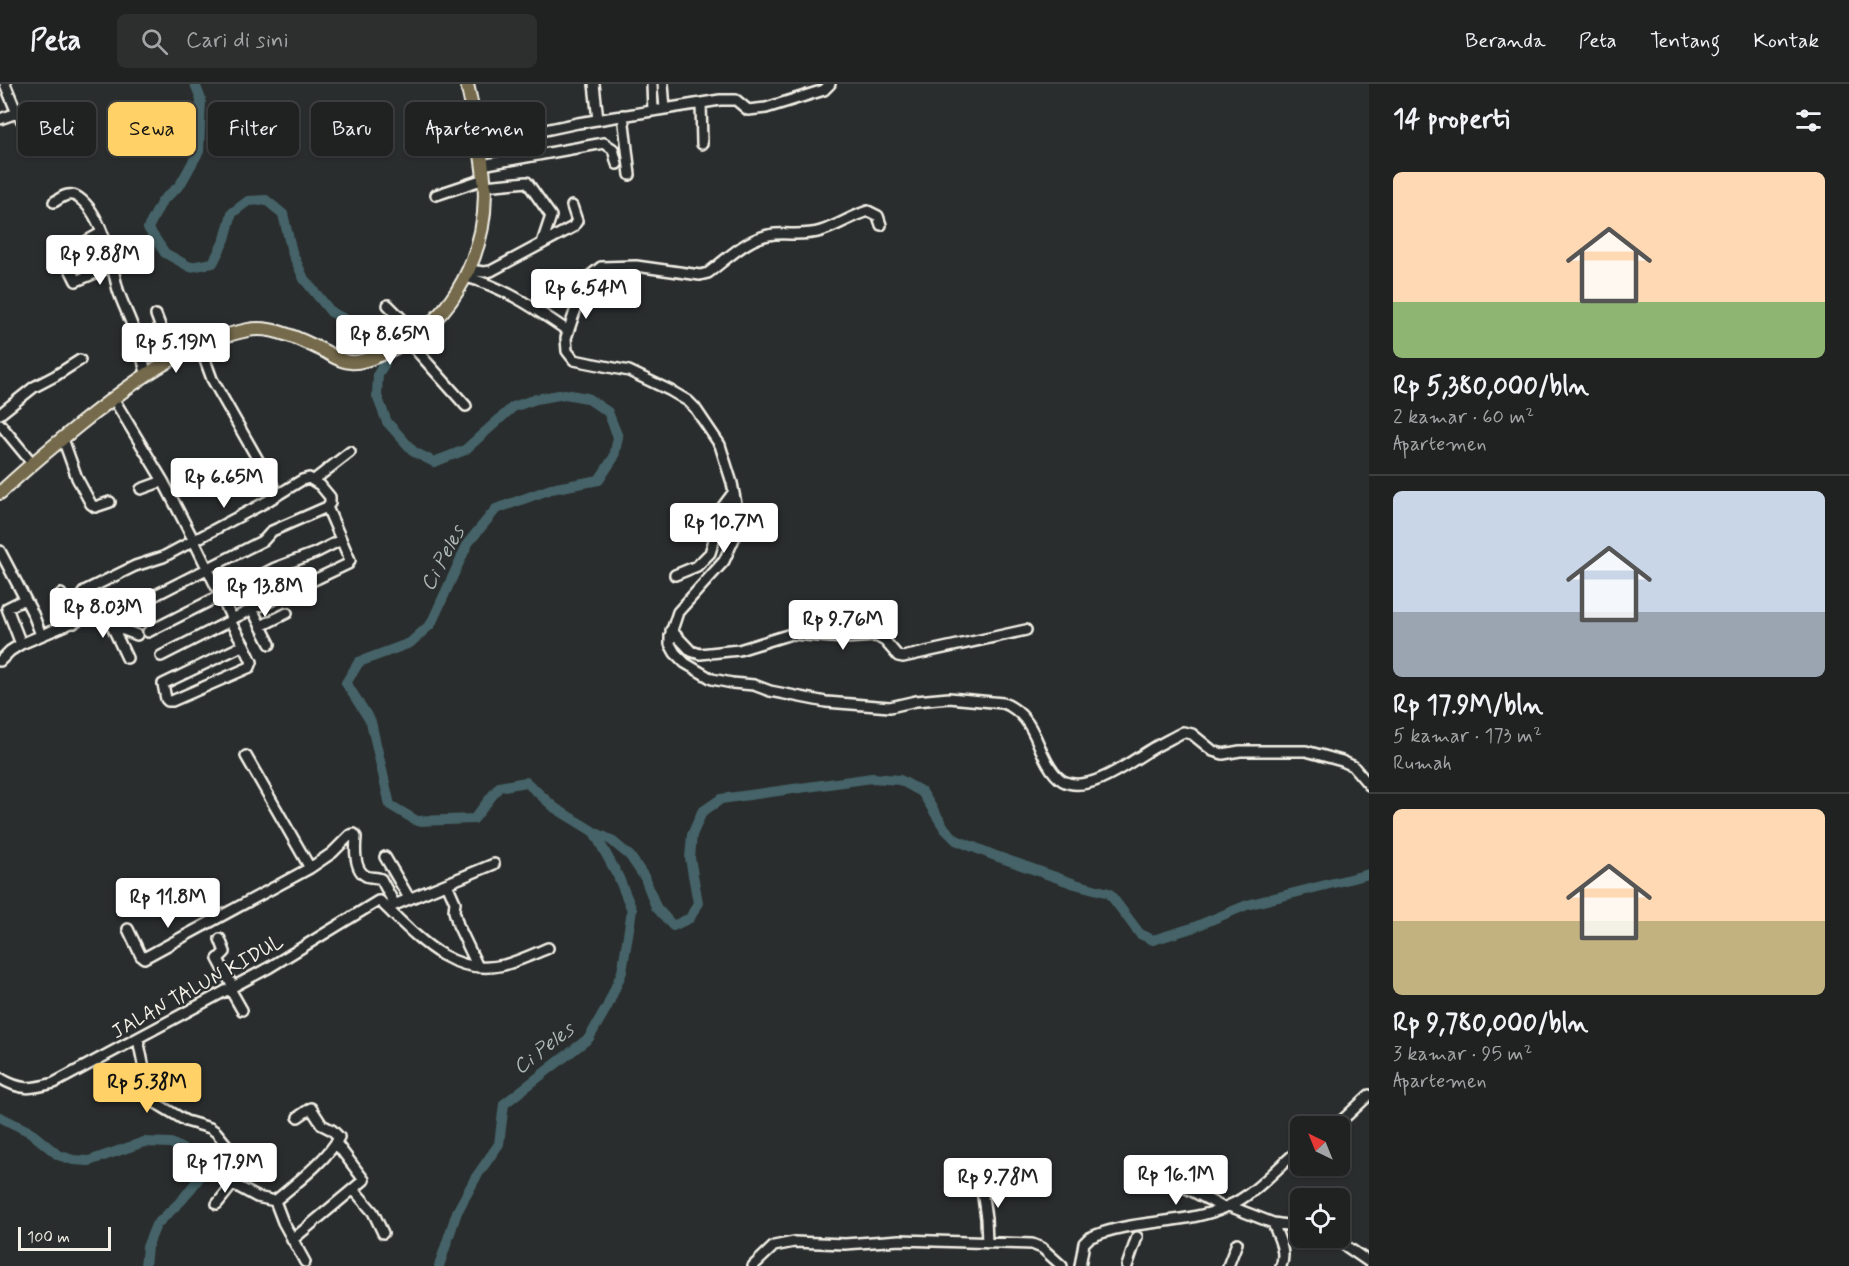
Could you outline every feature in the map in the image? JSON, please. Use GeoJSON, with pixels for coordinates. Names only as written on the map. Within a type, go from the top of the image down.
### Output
{"type":"FeatureCollection","features":[{"type":"Feature","properties":{"kind":"main road"},"geometry":{"type":"LineString","coordinates":[[467,84],[471,102]]}},
{"type":"Feature","properties":{"kind":"main road"},"geometry":{"type":"LineString","coordinates":[[0,493],[113,398],[147,373],[200,346],[250,329],[267,330],[284,334],[348,362],[356,362],[407,341],[442,311],[468,274],[480,231],[484,183],[481,156]]}},
{"type":"Feature","properties":{"kind":"street"},"geometry":{"type":"LineString","coordinates":[[0,119],[17,113],[5,84]]}},
{"type":"Feature","properties":{"kind":"street"},"geometry":{"type":"LineString","coordinates":[[594,84],[598,120]]}},
{"type":"Feature","properties":{"kind":"street"},"geometry":{"type":"LineString","coordinates":[[652,84],[653,111]]}},
{"type":"Feature","properties":{"kind":"street"},"geometry":{"type":"LineString","coordinates":[[663,84],[665,109]]}},
{"type":"Feature","properties":{"kind":"street"},"geometry":{"type":"LineString","coordinates":[[545,131],[623,115],[702,103],[736,100],[748,110],[766,108],[824,90],[830,84]]}},
{"type":"Feature","properties":{"kind":"street"},"geometry":{"type":"LineString","coordinates":[[702,103],[702,144]]}},
{"type":"Feature","properties":{"kind":"street"},"geometry":{"type":"LineString","coordinates":[[623,115],[630,175]]}},
{"type":"Feature","properties":{"kind":"street"},"geometry":{"type":"LineString","coordinates":[[482,165],[604,142],[613,149],[617,164]]}},
{"type":"Feature","properties":{"kind":"street"},"geometry":{"type":"LineString","coordinates":[[436,195],[484,183],[527,182],[551,216],[542,243]]}},
{"type":"Feature","properties":{"kind":"street"},"geometry":{"type":"LineString","coordinates":[[54,202],[64,195],[78,198],[93,215],[135,332],[147,373]]}},
{"type":"Feature","properties":{"kind":"street"},"geometry":{"type":"LineString","coordinates":[[468,274],[491,271],[573,227],[577,221],[572,206]]}},
{"type":"Feature","properties":{"kind":"street"},"geometry":{"type":"LineString","coordinates":[[881,225],[878,216],[868,211],[823,231],[804,235],[774,234],[762,237],[746,244],[708,273],[700,275],[636,266],[604,266],[586,279],[568,331],[567,351],[574,360],[629,371],[671,391],[695,408],[720,445],[734,493],[737,532],[732,544],[724,561],[678,612],[671,630],[670,644],[686,663],[712,679],[754,685],[770,691],[844,705],[890,707],[916,701],[949,698],[1004,703],[1012,706],[1028,722],[1048,763],[1061,780],[1076,784],[1090,782],[1112,774],[1183,732],[1192,734],[1213,752],[1223,754],[1306,751],[1342,761],[1353,766],[1369,785]]}},
{"type":"Feature","properties":{"kind":"street"},"geometry":{"type":"LineString","coordinates":[[101,233],[65,253],[64,257],[76,281],[112,266]]}},
{"type":"Feature","properties":{"kind":"street"},"geometry":{"type":"LineString","coordinates":[[468,274],[516,297],[568,331]]}},
{"type":"Feature","properties":{"kind":"street"},"geometry":{"type":"LineString","coordinates":[[388,305],[403,320],[407,341],[466,406]]}},
{"type":"Feature","properties":{"kind":"street"},"geometry":{"type":"LineString","coordinates":[[156,315],[173,359]]}},
{"type":"Feature","properties":{"kind":"street"},"geometry":{"type":"LineString","coordinates":[[200,346],[212,379],[278,495]]}},
{"type":"Feature","properties":{"kind":"street"},"geometry":{"type":"LineString","coordinates":[[0,414],[34,387],[80,360]]}},
{"type":"Feature","properties":{"kind":"street"},"geometry":{"type":"LineString","coordinates":[[113,398],[194,541],[219,596],[244,645],[252,662],[250,667],[172,701],[166,699],[163,684],[244,645]]}},
{"type":"Feature","properties":{"kind":"street"},"geometry":{"type":"LineString","coordinates":[[0,424],[33,464]]}},
{"type":"Feature","properties":{"kind":"street"},"geometry":{"type":"LineString","coordinates":[[63,439],[77,478],[91,504],[95,507],[111,502]]}},
{"type":"Feature","properties":{"kind":"street"},"geometry":{"type":"LineString","coordinates":[[314,480],[350,452]]}},
{"type":"Feature","properties":{"kind":"street"},"geometry":{"type":"LineString","coordinates":[[2,654],[41,635],[74,623],[94,614],[104,609],[120,612],[126,610],[264,540],[272,531],[327,507],[330,497],[314,480],[309,478],[302,480],[194,541],[157,560],[135,566],[84,592],[94,614]]}},
{"type":"Feature","properties":{"kind":"street"},"geometry":{"type":"LineString","coordinates":[[141,489],[162,481]]}},
{"type":"Feature","properties":{"kind":"street"},"geometry":{"type":"LineString","coordinates":[[675,575],[698,566],[710,553],[721,518],[721,509],[734,493]]}},
{"type":"Feature","properties":{"kind":"street"},"geometry":{"type":"LineString","coordinates":[[161,656],[252,609],[348,564],[351,560],[327,507]]}},
{"type":"Feature","properties":{"kind":"street"},"geometry":{"type":"LineString","coordinates":[[148,632],[275,568],[341,540]]}},
{"type":"Feature","properties":{"kind":"street"},"geometry":{"type":"LineString","coordinates":[[0,551],[41,635]]}},
{"type":"Feature","properties":{"kind":"street"},"geometry":{"type":"LineString","coordinates":[[60,594],[74,623]]}},
{"type":"Feature","properties":{"kind":"street"},"geometry":{"type":"LineString","coordinates":[[21,644],[7,608],[25,599]]}},
{"type":"Feature","properties":{"kind":"street"},"geometry":{"type":"LineString","coordinates":[[104,609],[127,658]]}},
{"type":"Feature","properties":{"kind":"street"},"geometry":{"type":"LineString","coordinates":[[252,609],[270,644]]}},
{"type":"Feature","properties":{"kind":"street"},"geometry":{"type":"LineString","coordinates":[[261,626],[287,613]]}},
{"type":"Feature","properties":{"kind":"street"},"geometry":{"type":"LineString","coordinates":[[114,629],[137,635]]}},
{"type":"Feature","properties":{"kind":"street"},"geometry":{"type":"LineString","coordinates":[[671,630],[691,651],[700,654],[739,650],[791,634],[845,638],[876,636],[885,641],[898,656],[903,657],[1026,630]]}},
{"type":"Feature","properties":{"kind":"street"},"geometry":{"type":"LineString","coordinates":[[246,756],[310,868]]}},
{"type":"Feature","properties":{"kind":"street"},"geometry":{"type":"LineString","coordinates":[[128,929],[144,958],[310,868],[332,854],[350,835],[354,834],[357,861],[361,871],[366,876],[381,879],[391,906],[431,948],[447,959],[466,966],[503,965],[548,948]]}},
{"type":"Feature","properties":{"kind":"street"},"geometry":{"type":"LineString","coordinates":[[385,857],[409,898]]}},
{"type":"Feature","properties":{"kind":"street"},"geometry":{"type":"LineString","coordinates":[[391,906],[494,864]]}},
{"type":"Feature","properties":{"kind":"street"},"geometry":{"type":"LineString","coordinates":[[447,884],[455,902],[454,911],[458,925],[478,967]]}},
{"type":"Feature","properties":{"kind":"street","name":"JALAN TALUN KIDUL"},"geometry":{"type":"LineString","coordinates":[[0,1078],[16,1086],[31,1089],[54,1083],[232,988],[380,901],[391,906]]}},
{"type":"Feature","properties":{"kind":"street"},"geometry":{"type":"LineString","coordinates":[[184,924],[189,934]]}},
{"type":"Feature","properties":{"kind":"street"},"geometry":{"type":"LineString","coordinates":[[220,939],[225,952],[218,959],[242,1010]]}},
{"type":"Feature","properties":{"kind":"street"},"geometry":{"type":"LineString","coordinates":[[138,1039],[153,1101],[186,1121],[213,1129],[235,1155],[237,1161],[233,1184],[217,1204]]}},
{"type":"Feature","properties":{"kind":"street"},"geometry":{"type":"LineString","coordinates":[[1347,1116],[1369,1095]]}},
{"type":"Feature","properties":{"kind":"street"},"geometry":{"type":"LineString","coordinates":[[275,1201],[304,1176],[339,1137],[338,1134],[322,1125],[312,1110],[309,1109],[298,1117]]}},
{"type":"Feature","properties":{"kind":"street"},"geometry":{"type":"LineString","coordinates":[[292,1240],[354,1190],[364,1179],[336,1143]]}},
{"type":"Feature","properties":{"kind":"street"},"geometry":{"type":"LineString","coordinates":[[1080,1266],[1084,1243],[1096,1235],[1226,1207],[1253,1189],[1290,1158]]}},
{"type":"Feature","properties":{"kind":"street"},"geometry":{"type":"LineString","coordinates":[[987,1243],[981,1183],[1014,1180]]}},
{"type":"Feature","properties":{"kind":"street"},"geometry":{"type":"LineString","coordinates":[[1173,1181],[1226,1207],[1273,1223],[1290,1226]]}},
{"type":"Feature","properties":{"kind":"street"},"geometry":{"type":"LineString","coordinates":[[233,1184],[257,1197],[275,1201]]}},
{"type":"Feature","properties":{"kind":"street"},"geometry":{"type":"LineString","coordinates":[[354,1190],[373,1212],[383,1233]]}},
{"type":"Feature","properties":{"kind":"street"},"geometry":{"type":"LineString","coordinates":[[275,1201],[283,1222],[305,1262]]}},
{"type":"Feature","properties":{"kind":"street"},"geometry":{"type":"LineString","coordinates":[[1273,1223],[1283,1253],[1281,1266]]}},
{"type":"Feature","properties":{"kind":"street"},"geometry":{"type":"LineString","coordinates":[[1127,1266],[1137,1237]]}},
{"type":"Feature","properties":{"kind":"street"},"geometry":{"type":"LineString","coordinates":[[753,1266],[774,1246],[794,1242],[845,1244],[900,1240],[1032,1244],[1042,1248],[1062,1266]]}},
{"type":"Feature","properties":{"kind":"street"},"geometry":{"type":"LineString","coordinates":[[1228,1266],[1237,1243]]}},
{"type":"Feature","properties":{"kind":"street"},"geometry":{"type":"LineString","coordinates":[[1346,1248],[1369,1262]]}},
{"type":"Feature","properties":{"kind":"waterway","name":"Ci Peles"},"geometry":{"type":"LineString","coordinates":[[195,84],[201,99],[199,151],[180,185],[162,201],[148,228],[165,253],[190,267],[213,263],[225,239],[232,213],[248,201],[266,200],[283,214],[292,252],[304,279],[331,312],[374,334],[382,342],[385,363],[378,374],[377,396],[387,422],[414,452],[434,462],[465,450],[513,407],[536,399],[565,394],[587,398],[608,412],[618,437],[614,457],[599,480],[551,489],[496,509],[468,543],[431,624],[410,643],[359,662],[346,683],[371,722],[390,805],[417,821],[474,819],[499,787],[526,782],[555,808],[594,832],[618,876],[632,910],[622,972],[607,1007],[589,1038],[504,1104],[499,1144],[476,1177],[457,1212],[439,1266]]}},
{"type":"Feature","properties":{"kind":"waterway"},"geometry":{"type":"LineString","coordinates":[[594,832],[611,840],[630,856],[645,878],[656,907],[673,926],[690,918],[698,903],[690,858],[692,835],[702,812],[721,799],[872,778],[900,780],[922,792],[945,829],[956,840],[1075,884],[1109,893],[1140,934],[1153,940],[1192,928],[1247,905],[1369,874]]}},
{"type":"Feature","properties":{"kind":"waterway","name":"Ci Peles"},"geometry":{"type":"LineString","coordinates":[[0,1117],[30,1132],[58,1155],[73,1160],[89,1161],[144,1142],[171,1143],[199,1158],[200,1177],[182,1200],[156,1225],[147,1247],[145,1266]]}}]}
